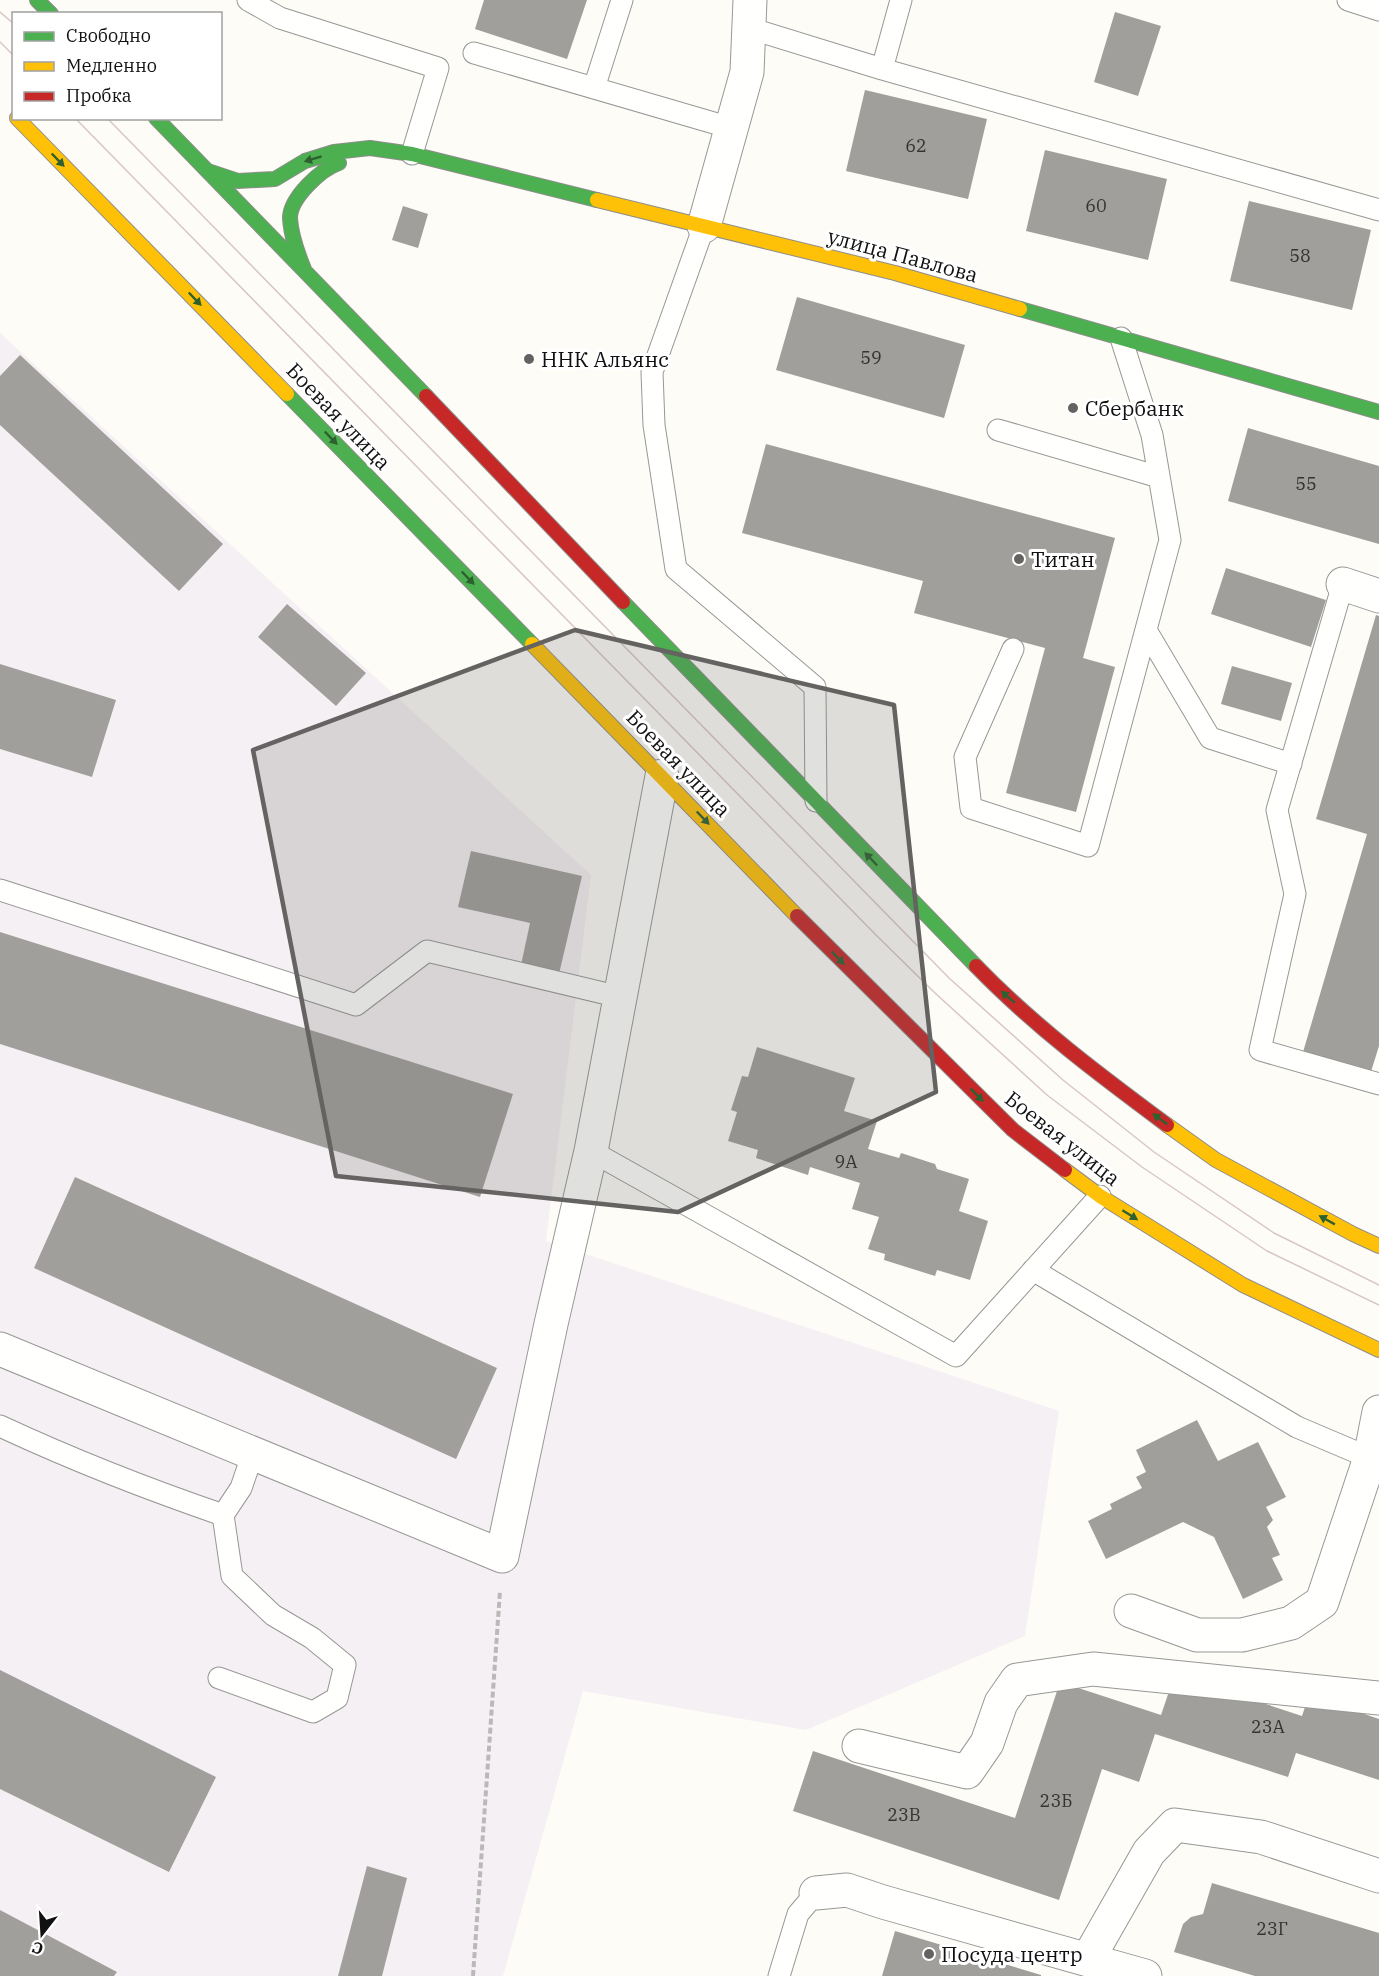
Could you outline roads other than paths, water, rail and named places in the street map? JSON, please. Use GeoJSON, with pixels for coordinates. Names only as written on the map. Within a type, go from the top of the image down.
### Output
{"type":"FeatureCollection","features":[{"type":"Feature","properties":{"kind":"main road"},"geometry":{"type":"LineString","coordinates":[[38,0],[49,12]]}},
{"type":"Feature","properties":{"kind":"main road","name":"Боевая улица"},"geometry":{"type":"LineString","coordinates":[[19,120],[844,964],[1013,1130],[1100,1196],[1243,1285],[1379,1350]]}},
{"type":"Feature","properties":{"kind":"main road"},"geometry":{"type":"LineString","coordinates":[[158,120],[995,986],[1099,1075],[1216,1160],[1379,1246]]}},
{"type":"Feature","properties":{"kind":"main road","name":"улица Павлова"},"geometry":{"type":"LineString","coordinates":[[208,171],[238,181],[258,181],[275,178],[305,161],[334,152],[370,148],[412,154],[895,273],[1379,412]]}},
{"type":"Feature","properties":{"kind":"main road","name":"улица Павлова"},"geometry":{"type":"LineString","coordinates":[[304,269],[294,245],[290,215],[305,186],[330,166],[368,154],[412,154]]}},
{"type":"Feature","properties":{"kind":"street"},"geometry":{"type":"LineString","coordinates":[[704,226],[747,72],[750,14]]}},
{"type":"Feature","properties":{"kind":"street"},"geometry":{"type":"LineString","coordinates":[[1343,584],[1379,596]]}},
{"type":"Feature","properties":{"kind":"street"},"geometry":{"type":"LineString","coordinates":[[0,1349],[502,1556],[551,1324],[591,1151],[662,776]]}},
{"type":"Feature","properties":{"kind":"street"},"geometry":{"type":"LineString","coordinates":[[1131,1611],[1197,1635],[1242,1635],[1291,1623],[1322,1602],[1370,1458],[1379,1412]]}},
{"type":"Feature","properties":{"kind":"street"},"geometry":{"type":"LineString","coordinates":[[859,1746],[967,1772],[987,1743],[1001,1703],[1017,1680],[1093,1669],[1379,1698]]}},
{"type":"Feature","properties":{"kind":"street"},"geometry":{"type":"LineString","coordinates":[[1088,1959],[1149,1852],[1174,1825],[1261,1838],[1379,1876]]}},
{"type":"Feature","properties":{"kind":"street"},"geometry":{"type":"LineString","coordinates":[[816,1893],[847,1890],[1145,1976]]}},
{"type":"Feature","properties":{"kind":"lane"},"geometry":{"type":"LineString","coordinates":[[248,0],[280,18],[438,68],[412,154]]}},
{"type":"Feature","properties":{"kind":"lane"},"geometry":{"type":"LineString","coordinates":[[594,88],[622,0]]}},
{"type":"Feature","properties":{"kind":"lane"},"geometry":{"type":"LineString","coordinates":[[882,69],[901,0]]}},
{"type":"Feature","properties":{"kind":"lane"},"geometry":{"type":"LineString","coordinates":[[1350,0],[1379,10]]}},
{"type":"Feature","properties":{"kind":"lane"},"geometry":{"type":"LineString","coordinates":[[750,14],[882,69],[1379,210]]}},
{"type":"Feature","properties":{"kind":"lane"},"geometry":{"type":"LineString","coordinates":[[474,53],[732,128]]}},
{"type":"Feature","properties":{"kind":"lane"},"geometry":{"type":"LineString","coordinates":[[704,226],[652,372],[654,425],[676,569],[815,687],[816,801]]}},
{"type":"Feature","properties":{"kind":"lane"},"geometry":{"type":"LineString","coordinates":[[1013,649],[965,757],[971,808],[1088,846],[1170,540],[1152,435],[1121,338]]}},
{"type":"Feature","properties":{"kind":"lane"},"geometry":{"type":"LineString","coordinates":[[998,430],[1160,477]]}},
{"type":"Feature","properties":{"kind":"lane"},"geometry":{"type":"LineString","coordinates":[[1343,584],[1277,810],[1295,894],[1260,1050],[1379,1084]]}},
{"type":"Feature","properties":{"kind":"lane"},"geometry":{"type":"LineString","coordinates":[[1146,630],[1210,738],[1291,764]]}},
{"type":"Feature","properties":{"kind":"lane"},"geometry":{"type":"LineString","coordinates":[[0,890],[356,1005],[427,951],[620,997]]}},
{"type":"Feature","properties":{"kind":"lane"},"geometry":{"type":"LineString","coordinates":[[591,1151],[956,1356],[1100,1196]]}},
{"type":"Feature","properties":{"kind":"lane"},"geometry":{"type":"LineString","coordinates":[[1034,1270],[1297,1428],[1370,1458]]}},
{"type":"Feature","properties":{"kind":"lane"},"geometry":{"type":"LineString","coordinates":[[0,1426],[50,1449],[165,1495],[223,1515]]}},
{"type":"Feature","properties":{"kind":"lane"},"geometry":{"type":"LineString","coordinates":[[219,1678],[313,1712],[337,1698],[345,1665],[312,1638],[273,1615],[232,1576],[223,1515],[240,1488],[253,1453]]}},
{"type":"Feature","properties":{"kind":"lane"},"geometry":{"type":"LineString","coordinates":[[778,1976],[798,1914],[816,1893]]}},
{"type":"Feature","properties":{"kind":"tram line"},"geometry":{"type":"LineString","coordinates":[[0,12],[12,22]]}},
{"type":"Feature","properties":{"kind":"tram line"},"geometry":{"type":"LineString","coordinates":[[0,42],[12,54]]}},
{"type":"Feature","properties":{"kind":"tram line"},"geometry":{"type":"LineString","coordinates":[[77,120],[876,935],[935,993],[1047,1095],[1142,1167],[1267,1251],[1379,1305]]}},
{"type":"Feature","properties":{"kind":"tram line"},"geometry":{"type":"LineString","coordinates":[[109,120],[949,978],[1063,1080],[1154,1152],[1274,1233],[1379,1285]]}},
{"type":"Feature","properties":{"kind":"place","name":"ННК Альянс"},"geometry":{"type":"Point","coordinates":[529,359]}},
{"type":"Feature","properties":{"kind":"place","name":"Сбербанк"},"geometry":{"type":"Point","coordinates":[1073,408]}},
{"type":"Feature","properties":{"kind":"place","name":"Титан"},"geometry":{"type":"Point","coordinates":[1019,559]}},
{"type":"Feature","properties":{"kind":"place","name":"Посуда центр"},"geometry":{"type":"Point","coordinates":[929,1954]}}]}
